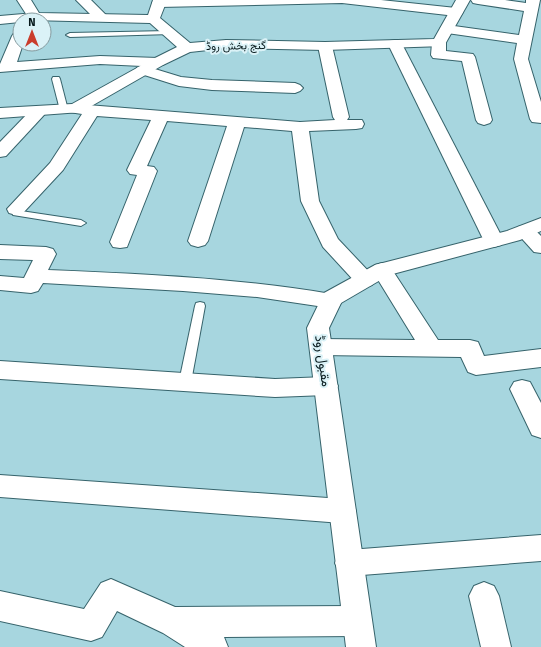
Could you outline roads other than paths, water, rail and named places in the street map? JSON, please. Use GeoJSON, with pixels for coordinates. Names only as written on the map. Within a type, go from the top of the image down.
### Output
{"type":"FeatureCollection","features":[{"type":"Feature","properties":{"kind":"street"},"geometry":{"type":"LineString","coordinates":[[24,0],[32,12]]}},
{"type":"Feature","properties":{"kind":"street"},"geometry":{"type":"LineString","coordinates":[[83,0],[102,18]]}},
{"type":"Feature","properties":{"kind":"street"},"geometry":{"type":"LineString","coordinates":[[153,19],[159,1],[339,0]]}},
{"type":"Feature","properties":{"kind":"street"},"geometry":{"type":"LineString","coordinates":[[344,0],[459,6],[439,43],[438,55],[468,57],[484,120]]}},
{"type":"Feature","properties":{"kind":"street"},"geometry":{"type":"LineString","coordinates":[[478,0],[533,4],[521,59],[538,119]]}},
{"type":"Feature","properties":{"kind":"street"},"geometry":{"type":"LineString","coordinates":[[52,17],[153,19],[187,48]]}},
{"type":"Feature","properties":{"kind":"street"},"geometry":{"type":"LineString","coordinates":[[0,20],[12,19]]}},
{"type":"Feature","properties":{"kind":"street"},"geometry":{"type":"LineString","coordinates":[[447,29],[524,40]]}},
{"type":"Feature","properties":{"kind":"street","name":"گنج بخش روڈ"},"geometry":{"type":"LineString","coordinates":[[0,113],[77,110],[143,70],[187,48],[226,44],[325,46],[439,43]]}},
{"type":"Feature","properties":{"kind":"street"},"geometry":{"type":"LineString","coordinates":[[395,44],[494,241]]}},
{"type":"Feature","properties":{"kind":"street"},"geometry":{"type":"LineString","coordinates":[[325,46],[341,117]]}},
{"type":"Feature","properties":{"kind":"street"},"geometry":{"type":"LineString","coordinates":[[12,51],[4,68],[100,60],[158,62]]}},
{"type":"Feature","properties":{"kind":"street"},"geometry":{"type":"LineString","coordinates":[[143,70],[179,81],[212,85],[296,88]]}},
{"type":"Feature","properties":{"kind":"street"},"geometry":{"type":"LineString","coordinates":[[16,209],[57,166],[77,110],[300,127],[356,124]]}},
{"type":"Feature","properties":{"kind":"street"},"geometry":{"type":"LineString","coordinates":[[0,152],[38,112]]}},
{"type":"Feature","properties":{"kind":"street"},"geometry":{"type":"LineString","coordinates":[[120,242],[148,171],[136,170],[160,116]]}},
{"type":"Feature","properties":{"kind":"street"},"geometry":{"type":"LineString","coordinates":[[198,241],[237,122]]}},
{"type":"Feature","properties":{"kind":"street"},"geometry":{"type":"LineString","coordinates":[[300,127],[310,200],[330,242],[373,275],[432,349]]}},
{"type":"Feature","properties":{"kind":"street"},"geometry":{"type":"LineString","coordinates":[[533,228],[541,247]]}},
{"type":"Feature","properties":{"kind":"street","name":"مقبول روڈ"},"geometry":{"type":"LineString","coordinates":[[359,634],[318,328],[332,298],[373,275],[494,241],[533,228]]}},
{"type":"Feature","properties":{"kind":"street"},"geometry":{"type":"LineString","coordinates":[[0,252],[46,254],[31,286],[0,283]]}},
{"type":"Feature","properties":{"kind":"street"},"geometry":{"type":"LineString","coordinates":[[35,276],[230,287],[281,292],[331,301]]}},
{"type":"Feature","properties":{"kind":"street"},"geometry":{"type":"LineString","coordinates":[[321,347],[432,349],[470,348],[476,366],[541,358]]}},
{"type":"Feature","properties":{"kind":"street"},"geometry":{"type":"LineString","coordinates":[[0,370],[275,388],[326,386]]}},
{"type":"Feature","properties":{"kind":"street"},"geometry":{"type":"LineString","coordinates":[[522,389],[541,428]]}},
{"type":"Feature","properties":{"kind":"street"},"geometry":{"type":"LineString","coordinates":[[0,486],[342,511]]}},
{"type":"Feature","properties":{"kind":"street"},"geometry":{"type":"LineString","coordinates":[[349,563],[541,548]]}},
{"type":"Feature","properties":{"kind":"street"},"geometry":{"type":"LineString","coordinates":[[0,606],[91,626],[111,593],[174,622],[213,647]]}},
{"type":"Feature","properties":{"kind":"street"},"geometry":{"type":"LineString","coordinates":[[484,596],[496,647]]}},
{"type":"Feature","properties":{"kind":"street"},"geometry":{"type":"LineString","coordinates":[[174,622],[359,634]]}},
{"type":"Feature","properties":{"kind":"lane"},"geometry":{"type":"LineString","coordinates":[[70,35],[169,34]]}},
{"type":"Feature","properties":{"kind":"lane"},"geometry":{"type":"LineString","coordinates":[[56,79],[77,110]]}},
{"type":"Feature","properties":{"kind":"lane"},"geometry":{"type":"LineString","coordinates":[[16,209],[16,213],[81,223]]}},
{"type":"Feature","properties":{"kind":"lane"},"geometry":{"type":"LineString","coordinates":[[185,382],[200,306]]}}]}
